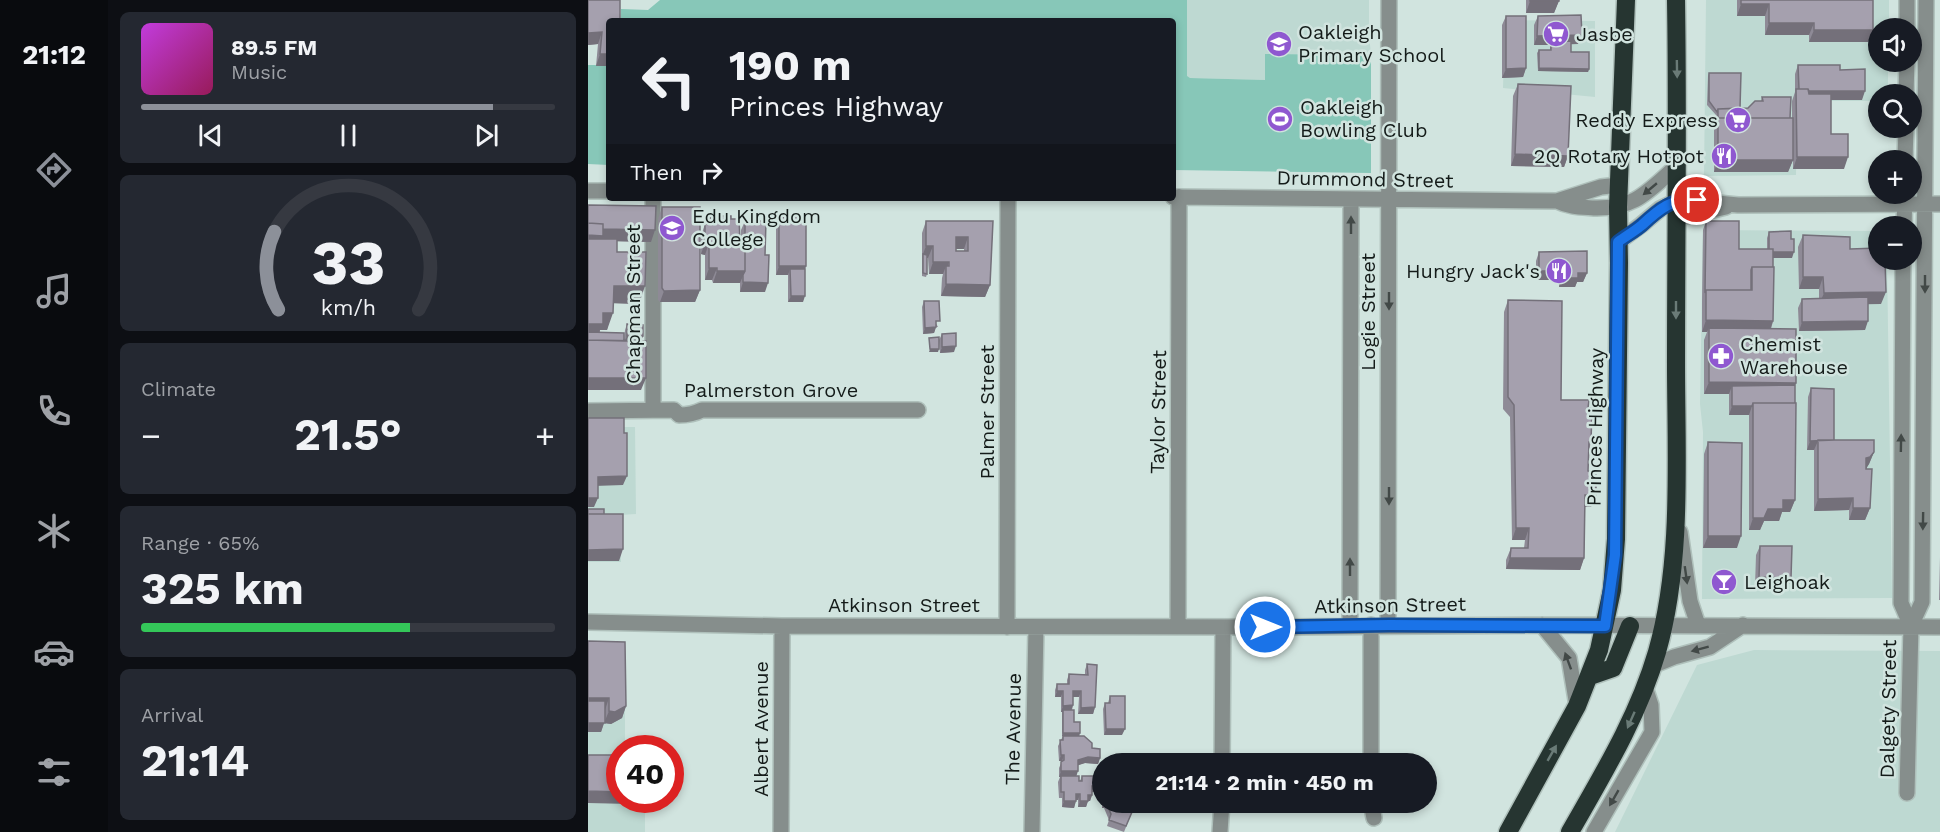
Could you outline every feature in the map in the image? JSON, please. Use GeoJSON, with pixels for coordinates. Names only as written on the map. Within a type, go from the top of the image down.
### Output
{"type":"FeatureCollection","features":[{"type":"Feature","properties":{"kind":"highway","name":"Princes Highway"},"geometry":{"type":"LineString","coordinates":[[1508,832],[1577,706],[1590,676],[1605,626],[1615,555],[1618,185],[1626,0]]}},
{"type":"Feature","properties":{"kind":"highway"},"geometry":{"type":"LineString","coordinates":[[1570,832],[1620,743],[1645,687],[1663,625],[1672,566],[1675,497],[1678,165],[1676,0]]}},
{"type":"Feature","properties":{"kind":"highway"},"geometry":{"type":"LineString","coordinates":[[1590,676],[1613,668],[1630,626]]}},
{"type":"Feature","properties":{"kind":"street","name":"Logie Street"},"geometry":{"type":"LineString","coordinates":[[1389,0],[1389,625]]}},
{"type":"Feature","properties":{"kind":"street"},"geometry":{"type":"LineString","coordinates":[[1907,0],[1907,18]]}},
{"type":"Feature","properties":{"kind":"street","name":"Dalgety Street"},"geometry":{"type":"LineString","coordinates":[[1907,793],[1911,626],[1922,602],[1925,350],[1933,204],[1926,0]]}},
{"type":"Feature","properties":{"kind":"street","name":"Drummond Street"},"geometry":{"type":"LineString","coordinates":[[1557,201],[1566,206],[1576,207],[1618,207],[1638,199],[1678,165]]}},
{"type":"Feature","properties":{"kind":"street","name":"Drummond Street"},"geometry":{"type":"LineString","coordinates":[[1176,197],[1557,201],[1601,187],[1618,185]]}},
{"type":"Feature","properties":{"kind":"street"},"geometry":{"type":"LineString","coordinates":[[588,191],[606,191]]}},
{"type":"Feature","properties":{"kind":"street","name":"Taylor Street"},"geometry":{"type":"LineString","coordinates":[[1176,197],[1178,627]]}},
{"type":"Feature","properties":{"kind":"street"},"geometry":{"type":"LineString","coordinates":[[1618,242],[1654,213],[1677,209],[1691,199],[1738,205],[1868,201]]}},
{"type":"Feature","properties":{"kind":"street","name":"Logie Street"},"geometry":{"type":"LineString","coordinates":[[1350,626],[1351,200]]}},
{"type":"Feature","properties":{"kind":"street","name":"Chapman Street"},"geometry":{"type":"LineString","coordinates":[[653,201],[653,410]]}},
{"type":"Feature","properties":{"kind":"street","name":"Palmer Street"},"geometry":{"type":"LineString","coordinates":[[1007,627],[1008,201]]}},
{"type":"Feature","properties":{"kind":"street","name":"Dalgety Street"},"geometry":{"type":"LineString","coordinates":[[1904,270],[1901,603],[1911,626]]}},
{"type":"Feature","properties":{"kind":"street"},"geometry":{"type":"LineString","coordinates":[[1902,350],[1925,350]]}},
{"type":"Feature","properties":{"kind":"street","name":"Palmerston Grove"},"geometry":{"type":"LineString","coordinates":[[588,411],[674,410],[679,415],[692,415],[702,410],[918,410]]}},
{"type":"Feature","properties":{"kind":"street"},"geometry":{"type":"LineString","coordinates":[[1901,491],[1924,490]]}},
{"type":"Feature","properties":{"kind":"street"},"geometry":{"type":"LineString","coordinates":[[1675,497],[1690,601],[1698,625]]}},
{"type":"Feature","properties":{"kind":"street","name":"Atkinson Street"},"geometry":{"type":"LineString","coordinates":[[588,622],[1007,627],[1743,625],[1940,627]]}},
{"type":"Feature","properties":{"kind":"street"},"geometry":{"type":"LineString","coordinates":[[1371,625],[1371,753]]}},
{"type":"Feature","properties":{"kind":"street"},"geometry":{"type":"LineString","coordinates":[[1542,625],[1569,658],[1577,706]]}},
{"type":"Feature","properties":{"kind":"street"},"geometry":{"type":"LineString","coordinates":[[1652,666],[1676,656],[1710,647],[1743,625]]}},
{"type":"Feature","properties":{"kind":"street","name":"Albert Avenue"},"geometry":{"type":"LineString","coordinates":[[781,832],[782,626]]}},
{"type":"Feature","properties":{"kind":"street","name":"The Avenue"},"geometry":{"type":"LineString","coordinates":[[1032,832],[1036,627]]}},
{"type":"Feature","properties":{"kind":"street"},"geometry":{"type":"LineString","coordinates":[[1222,753],[1223,627]]}},
{"type":"Feature","properties":{"kind":"street"},"geometry":{"type":"LineString","coordinates":[[1594,832],[1652,732],[1651,705],[1645,687]]}},
{"type":"Feature","properties":{"kind":"street"},"geometry":{"type":"LineString","coordinates":[[1220,832],[1221,813]]}},
{"type":"Feature","properties":{"kind":"shaded area","name":"Oakleigh Primary School"},"geometry":{"type":"Polygon","coordinates":[[[1187,0],[1369,0],[1371,55],[1266,54],[1265,80],[1190,78],[1187,77],[1187,0]]]}},
{"type":"Feature","properties":{"kind":"shaded area"},"geometry":{"type":"Polygon","coordinates":[[[1706,0],[1889,0],[1889,18],[1868,18],[1868,72],[1888,72],[1888,84],[1868,84],[1868,101],[1797,101],[1796,175],[1704,176],[1706,0]]]}},
{"type":"Feature","properties":{"kind":"shaded area"},"geometry":{"type":"Polygon","coordinates":[[[1505,20],[1595,21],[1595,97],[1503,88],[1505,20]]]}},
{"type":"Feature","properties":{"kind":"shaded area"},"geometry":{"type":"Polygon","coordinates":[[[1703,230],[1868,231],[1868,270],[1887,270],[1892,598],[1702,599],[1703,432],[1700,404],[1703,230]]]}},
{"type":"Feature","properties":{"kind":"shaded area"},"geometry":{"type":"Polygon","coordinates":[[[588,427],[635,427],[636,514],[620,515],[621,562],[588,562],[588,427]]]}},
{"type":"Feature","properties":{"kind":"shaded area"},"geometry":{"type":"Polygon","coordinates":[[[1754,650],[1940,651],[1940,832],[1615,832],[1697,665],[1754,650]]]}},
{"type":"Feature","properties":{"kind":"shaded area"},"geometry":{"type":"Polygon","coordinates":[[[625,651],[625,735],[606,735],[606,813],[645,813],[645,832],[588,832],[588,652],[625,651]]]}},
{"type":"Feature","properties":{"kind":"green space","name":"Oakleigh Bowling Club"},"geometry":{"type":"Polygon","coordinates":[[[660,0],[1187,0],[1187,76],[1190,78],[1265,80],[1265,54],[1371,55],[1371,173],[1176,170],[1176,18],[621,18],[621,9],[648,10],[660,0]]]}},
{"type":"Feature","properties":{"kind":"green space"},"geometry":{"type":"Polygon","coordinates":[[[588,65],[606,65],[606,165],[588,164],[588,65]]]}},
{"type":"Feature","properties":{"kind":"building"},"geometry":{"type":"Polygon","coordinates":[[[588,0],[620,0],[620,18],[606,18],[606,54],[600,54],[602,32],[588,33],[588,0]]]}},
{"type":"Feature","properties":{"kind":"building"},"geometry":{"type":"Polygon","coordinates":[[[1559,0],[1559,1],[1530,1],[1559,0]]]}},
{"type":"Feature","properties":{"kind":"building"},"geometry":{"type":"Polygon","coordinates":[[[1741,0],[1873,0],[1873,18],[1868,18],[1868,30],[1814,30],[1814,23],[1769,23],[1769,4],[1741,4],[1741,0]]]}},
{"type":"Feature","properties":{"kind":"building"},"geometry":{"type":"Polygon","coordinates":[[[1581,15],[1582,35],[1537,36],[1538,16],[1581,15]]]}},
{"type":"Feature","properties":{"kind":"building"},"geometry":{"type":"Polygon","coordinates":[[[1506,16],[1526,16],[1526,68],[1506,69],[1506,16]]]}},
{"type":"Feature","properties":{"kind":"building"},"geometry":{"type":"Polygon","coordinates":[[[1571,41],[1571,52],[1589,52],[1589,69],[1539,68],[1539,50],[1551,50],[1551,42],[1571,41]]]}},
{"type":"Feature","properties":{"kind":"building"},"geometry":{"type":"Polygon","coordinates":[[[1798,65],[1840,65],[1840,70],[1865,69],[1865,91],[1799,89],[1798,65]]]}},
{"type":"Feature","properties":{"kind":"building"},"geometry":{"type":"Polygon","coordinates":[[[1709,73],[1741,73],[1740,108],[1718,109],[1717,112],[1709,101],[1709,73]]]}},
{"type":"Feature","properties":{"kind":"building"},"geometry":{"type":"Polygon","coordinates":[[[1518,84],[1571,86],[1568,156],[1515,154],[1518,84]]]}},
{"type":"Feature","properties":{"kind":"building"},"geometry":{"type":"Polygon","coordinates":[[[1796,89],[1808,89],[1809,94],[1831,94],[1831,134],[1848,134],[1848,157],[1797,157],[1796,89]]]}},
{"type":"Feature","properties":{"kind":"building"},"geometry":{"type":"Polygon","coordinates":[[[1762,97],[1791,97],[1790,118],[1718,118],[1718,109],[1748,108],[1755,101],[1763,101],[1762,97]]]}},
{"type":"Feature","properties":{"kind":"building"},"geometry":{"type":"Polygon","coordinates":[[[1718,118],[1793,118],[1793,160],[1718,160],[1718,118]]]}},
{"type":"Feature","properties":{"kind":"building"},"geometry":{"type":"Polygon","coordinates":[[[588,205],[656,206],[655,230],[603,229],[603,224],[588,223],[588,205]]]}},
{"type":"Feature","properties":{"kind":"building"},"geometry":{"type":"Polygon","coordinates":[[[662,207],[700,207],[700,290],[664,291],[662,288],[662,207]]]}},
{"type":"Feature","properties":{"kind":"building"},"geometry":{"type":"Polygon","coordinates":[[[731,216],[731,219],[739,219],[740,241],[745,241],[745,271],[717,271],[717,268],[709,268],[709,243],[705,243],[705,224],[708,224],[709,218],[731,216]]]}},
{"type":"Feature","properties":{"kind":"building"},"geometry":{"type":"Polygon","coordinates":[[[779,217],[806,217],[806,266],[779,266],[779,217]]]}},
{"type":"Feature","properties":{"kind":"building"},"geometry":{"type":"Polygon","coordinates":[[[745,221],[766,221],[765,255],[769,255],[768,283],[743,282],[745,221]]]}},
{"type":"Feature","properties":{"kind":"building"},"geometry":{"type":"Polygon","coordinates":[[[926,221],[993,221],[990,285],[946,284],[946,266],[949,266],[949,262],[933,262],[933,246],[926,246],[926,221]],[[956,237],[956,251],[968,251],[968,237],[956,237]]]}},
{"type":"Feature","properties":{"kind":"building"},"geometry":{"type":"Polygon","coordinates":[[[1706,221],[1739,221],[1739,249],[1773,249],[1773,267],[1752,267],[1751,290],[1706,290],[1705,293],[1706,221]]]}},
{"type":"Feature","properties":{"kind":"building"},"geometry":{"type":"Polygon","coordinates":[[[588,223],[603,224],[603,236],[588,235],[588,223]]]}},
{"type":"Feature","properties":{"kind":"building"},"geometry":{"type":"Polygon","coordinates":[[[1791,231],[1791,239],[1794,239],[1794,252],[1773,252],[1773,249],[1769,249],[1769,232],[1791,231]]]}},
{"type":"Feature","properties":{"kind":"building"},"geometry":{"type":"Polygon","coordinates":[[[1803,235],[1850,237],[1850,249],[1868,248],[1868,270],[1885,270],[1886,292],[1824,293],[1823,277],[1803,277],[1803,235]]]}},
{"type":"Feature","properties":{"kind":"building"},"geometry":{"type":"Polygon","coordinates":[[[588,239],[617,239],[617,252],[646,252],[645,286],[614,286],[613,313],[603,313],[603,324],[588,324],[588,239]]]}},
{"type":"Feature","properties":{"kind":"building"},"geometry":{"type":"Polygon","coordinates":[[[1587,251],[1587,273],[1578,273],[1578,278],[1563,278],[1563,271],[1539,271],[1539,252],[1587,251]]]}},
{"type":"Feature","properties":{"kind":"building"},"geometry":{"type":"Polygon","coordinates":[[[923,254],[927,255],[927,274],[923,273],[923,254]]]}},
{"type":"Feature","properties":{"kind":"building"},"geometry":{"type":"Polygon","coordinates":[[[1752,267],[1774,267],[1773,321],[1706,320],[1706,290],[1752,290],[1752,267]]]}},
{"type":"Feature","properties":{"kind":"building"},"geometry":{"type":"Polygon","coordinates":[[[790,269],[805,269],[805,296],[791,296],[790,269]]]}},
{"type":"Feature","properties":{"kind":"building"},"geometry":{"type":"Polygon","coordinates":[[[1868,297],[1868,321],[1802,322],[1802,299],[1868,297]]]}},
{"type":"Feature","properties":{"kind":"building"},"geometry":{"type":"Polygon","coordinates":[[[1508,300],[1562,301],[1561,400],[1589,400],[1588,408],[1592,408],[1588,471],[1596,474],[1596,495],[1585,495],[1584,558],[1510,558],[1511,548],[1528,548],[1529,528],[1516,528],[1514,405],[1508,397],[1508,300]]]}},
{"type":"Feature","properties":{"kind":"building"},"geometry":{"type":"Polygon","coordinates":[[[924,301],[939,301],[940,321],[936,321],[936,327],[925,328],[924,301]]]}},
{"type":"Feature","properties":{"kind":"building"},"geometry":{"type":"Polygon","coordinates":[[[627,324],[643,325],[643,336],[627,336],[627,324]]]}},
{"type":"Feature","properties":{"kind":"building"},"geometry":{"type":"Polygon","coordinates":[[[1709,328],[1796,329],[1796,383],[1709,382],[1709,328]]]}},
{"type":"Feature","properties":{"kind":"building"},"geometry":{"type":"Polygon","coordinates":[[[588,332],[624,333],[624,341],[588,340],[588,332]]]}},
{"type":"Feature","properties":{"kind":"building"},"geometry":{"type":"Polygon","coordinates":[[[956,333],[956,346],[942,347],[942,334],[956,333]]]}},
{"type":"Feature","properties":{"kind":"building"},"geometry":{"type":"Polygon","coordinates":[[[939,337],[939,349],[930,349],[929,338],[939,337]]]}},
{"type":"Feature","properties":{"kind":"building"},"geometry":{"type":"Polygon","coordinates":[[[588,340],[646,341],[646,378],[588,378],[588,340]]]}},
{"type":"Feature","properties":{"kind":"building"},"geometry":{"type":"Polygon","coordinates":[[[1795,385],[1795,403],[1753,403],[1752,406],[1732,406],[1732,386],[1795,385]]]}},
{"type":"Feature","properties":{"kind":"building"},"geometry":{"type":"Polygon","coordinates":[[[1811,388],[1834,389],[1834,440],[1810,441],[1811,388]]]}},
{"type":"Feature","properties":{"kind":"building"},"geometry":{"type":"Polygon","coordinates":[[[1753,403],[1796,403],[1795,500],[1783,500],[1783,509],[1768,509],[1764,518],[1753,518],[1753,403]]]}},
{"type":"Feature","properties":{"kind":"building"},"geometry":{"type":"Polygon","coordinates":[[[588,418],[624,418],[624,433],[627,433],[627,476],[598,477],[598,498],[588,498],[588,418]]]}},
{"type":"Feature","properties":{"kind":"building"},"geometry":{"type":"Polygon","coordinates":[[[1818,440],[1874,440],[1874,452],[1866,458],[1866,469],[1872,469],[1870,508],[1853,508],[1853,498],[1818,499],[1818,440]]]}},
{"type":"Feature","properties":{"kind":"building"},"geometry":{"type":"Polygon","coordinates":[[[1708,442],[1742,443],[1741,536],[1708,536],[1708,442]]]}},
{"type":"Feature","properties":{"kind":"building"},"geometry":{"type":"Polygon","coordinates":[[[588,509],[604,509],[604,514],[588,514],[588,509]]]}},
{"type":"Feature","properties":{"kind":"building"},"geometry":{"type":"Polygon","coordinates":[[[588,514],[623,514],[623,549],[588,550],[588,514]]]}},
{"type":"Feature","properties":{"kind":"building"},"geometry":{"type":"Polygon","coordinates":[[[1760,546],[1792,546],[1791,578],[1759,577],[1760,546]]]}},
{"type":"Feature","properties":{"kind":"building"},"geometry":{"type":"Polygon","coordinates":[[[588,641],[625,642],[626,706],[615,712],[609,711],[609,698],[588,698],[588,641]]]}},
{"type":"Feature","properties":{"kind":"building"},"geometry":{"type":"Polygon","coordinates":[[[1087,664],[1097,665],[1095,707],[1081,708],[1081,691],[1073,691],[1073,705],[1063,706],[1063,691],[1057,691],[1057,684],[1069,684],[1069,674],[1088,675],[1087,664]]]}},
{"type":"Feature","properties":{"kind":"building"},"geometry":{"type":"Polygon","coordinates":[[[1110,696],[1125,696],[1125,729],[1106,729],[1105,703],[1110,703],[1110,696]]]}},
{"type":"Feature","properties":{"kind":"building"},"geometry":{"type":"Polygon","coordinates":[[[588,701],[605,701],[605,723],[588,723],[588,701]]]}},
{"type":"Feature","properties":{"kind":"building"},"geometry":{"type":"Polygon","coordinates":[[[1063,710],[1074,710],[1074,722],[1080,722],[1080,733],[1063,733],[1063,710]]]}},
{"type":"Feature","properties":{"kind":"building"},"geometry":{"type":"Polygon","coordinates":[[[1063,736],[1084,736],[1092,743],[1092,748],[1100,749],[1100,753],[1092,753],[1092,757],[1078,760],[1078,771],[1061,771],[1064,755],[1061,755],[1060,740],[1063,740],[1063,736]]]}},
{"type":"Feature","properties":{"kind":"building"},"geometry":{"type":"Polygon","coordinates":[[[588,755],[606,755],[606,792],[588,791],[588,755]]]}},
{"type":"Feature","properties":{"kind":"building"},"geometry":{"type":"Polygon","coordinates":[[[1061,776],[1079,776],[1079,781],[1082,781],[1082,776],[1092,776],[1092,795],[1088,795],[1088,801],[1080,801],[1080,794],[1076,794],[1076,801],[1064,801],[1064,792],[1061,792],[1061,776]]]}},
{"type":"Feature","properties":{"kind":"building"},"geometry":{"type":"Polygon","coordinates":[[[1132,813],[1126,826],[1109,820],[1111,814],[1132,813]]]}},
{"type":"Feature","properties":{"kind":"place","name":"Jasbe"},"geometry":{"type":"Point","coordinates":[1556,34]}},
{"type":"Feature","properties":{"kind":"place","name":"Oakleigh Primary School"},"geometry":{"type":"Point","coordinates":[1279,44]}},
{"type":"Feature","properties":{"kind":"place","name":"Oakleigh Bowling Club"},"geometry":{"type":"Point","coordinates":[1280,119]}},
{"type":"Feature","properties":{"kind":"place","name":"Reddy Express"},"geometry":{"type":"Point","coordinates":[1738,120]}},
{"type":"Feature","properties":{"kind":"place","name":"2Q Rotary Hotpot"},"geometry":{"type":"Point","coordinates":[1724,156]}},
{"type":"Feature","properties":{"kind":"place","name":"Edu Kingdom College"},"geometry":{"type":"Point","coordinates":[672,228]}},
{"type":"Feature","properties":{"kind":"place","name":"Hungry Jack's"},"geometry":{"type":"Point","coordinates":[1559,271]}},
{"type":"Feature","properties":{"kind":"place","name":"Chemist Warehouse"},"geometry":{"type":"Point","coordinates":[1721,356]}},
{"type":"Feature","properties":{"kind":"place","name":"Leighoak"},"geometry":{"type":"Point","coordinates":[1724,582]}},
{"type":"Feature","properties":{"kind":"route"},"geometry":{"type":"LineString","coordinates":[[1265,627],[1605,626],[1615,555],[1618,242],[1660,209],[1677,201],[1697,200]]}}]}
